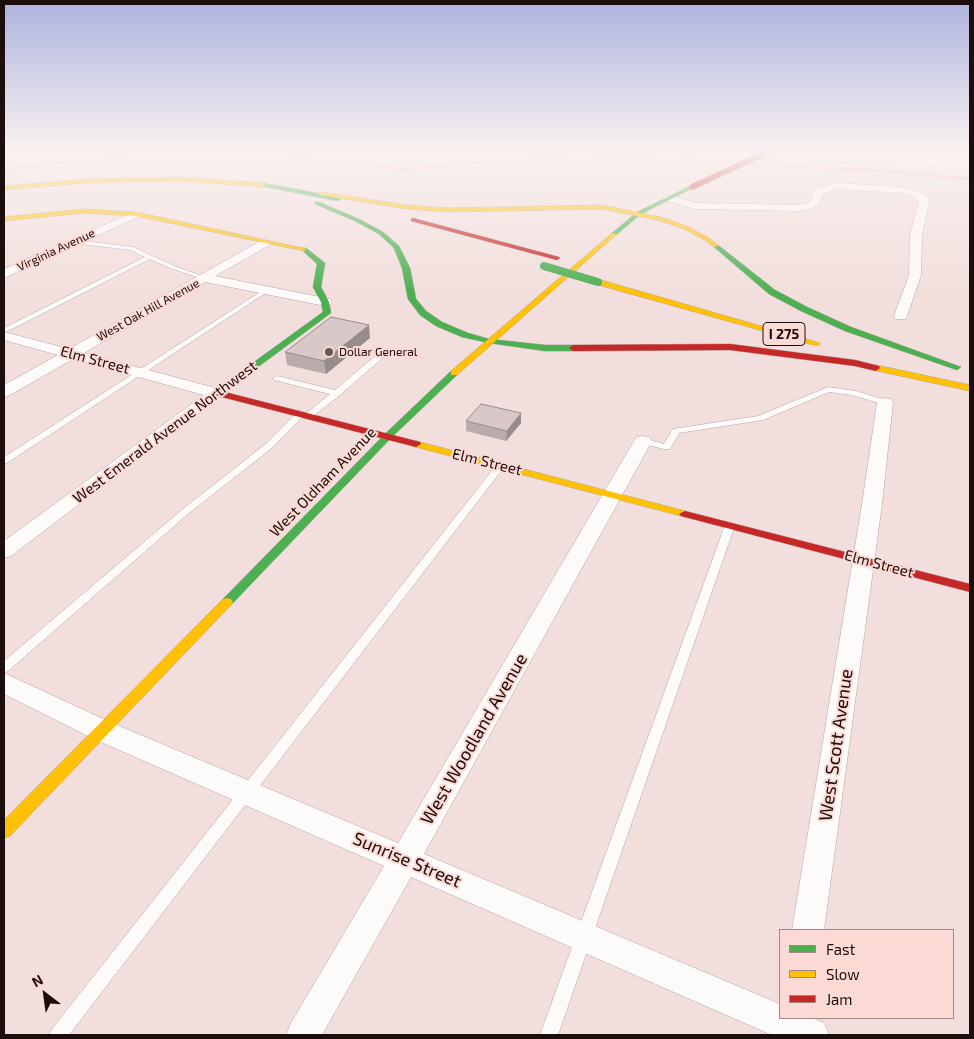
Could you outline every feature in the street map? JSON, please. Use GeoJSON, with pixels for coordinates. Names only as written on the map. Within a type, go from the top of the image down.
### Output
{"type":"FeatureCollection","features":[{"type":"Feature","properties":{"kind":"main road"},"geometry":{"type":"LineString","coordinates":[[284,197],[317,203],[383,221]]}},
{"type":"Feature","properties":{"kind":"main road"},"geometry":{"type":"LineString","coordinates":[[331,197],[591,268]]}},
{"type":"Feature","properties":{"kind":"main road"},"geometry":{"type":"LineString","coordinates":[[344,197],[407,207],[447,210],[586,207],[639,213],[684,227],[707,239],[772,292],[804,309],[848,329],[957,367]]}},
{"type":"Feature","properties":{"kind":"main road","name":"West Oldham Avenue"},"geometry":{"type":"LineString","coordinates":[[4,832],[388,436],[489,341],[639,213],[668,198]]}},
{"type":"Feature","properties":{"kind":"main road"},"geometry":{"type":"LineString","coordinates":[[317,203],[357,220],[381,233],[397,247],[406,268],[412,299],[423,313],[438,324],[465,335],[489,341],[545,348],[730,347],[855,364],[970,386]]}},
{"type":"Feature","properties":{"kind":"main road"},"geometry":{"type":"LineString","coordinates":[[4,219],[83,211],[136,214],[264,243],[303,249],[321,263],[316,287],[326,307]]}},
{"type":"Feature","properties":{"kind":"main road","name":"I 275"},"geometry":{"type":"LineString","coordinates":[[402,226],[827,346]]}},
{"type":"Feature","properties":{"kind":"main road","name":"West Emerald Avenue Northwest"},"geometry":{"type":"LineString","coordinates":[[217,393],[326,307]]}},
{"type":"Feature","properties":{"kind":"main road","name":"I 275"},"geometry":{"type":"LineString","coordinates":[[815,328],[970,370]]}},
{"type":"Feature","properties":{"kind":"main road"},"geometry":{"type":"LineString","coordinates":[[845,350],[970,386]]}},
{"type":"Feature","properties":{"kind":"main road","name":"Elm Street"},"geometry":{"type":"LineString","coordinates":[[217,393],[970,588]]}},
{"type":"Feature","properties":{"kind":"street"},"geometry":{"type":"LineString","coordinates":[[668,198],[704,206],[799,208],[813,205],[817,197]]}},
{"type":"Feature","properties":{"kind":"street"},"geometry":{"type":"LineString","coordinates":[[901,316],[915,275],[916,234],[924,200],[921,197]]}},
{"type":"Feature","properties":{"kind":"street","name":"Virginia Avenue"},"geometry":{"type":"LineString","coordinates":[[4,274],[136,214]]}},
{"type":"Feature","properties":{"kind":"street","name":"West Oak Hill Avenue"},"geometry":{"type":"LineString","coordinates":[[4,392],[264,243]]}},
{"type":"Feature","properties":{"kind":"street"},"geometry":{"type":"LineString","coordinates":[[205,278],[267,290],[326,307]]}},
{"type":"Feature","properties":{"kind":"street","name":"Elm Street"},"geometry":{"type":"LineString","coordinates":[[4,336],[217,393]]}},
{"type":"Feature","properties":{"kind":"street","name":"West Emerald Avenue Northwest"},"geometry":{"type":"LineString","coordinates":[[4,551],[217,393]]}},
{"type":"Feature","properties":{"kind":"street","name":"West Scott Avenue"},"geometry":{"type":"LineString","coordinates":[[808,929],[885,403]]}},
{"type":"Feature","properties":{"kind":"street","name":"West Woodland Avenue"},"geometry":{"type":"LineString","coordinates":[[303,1035],[642,441]]}},
{"type":"Feature","properties":{"kind":"street","name":"Sunrise Street"},"geometry":{"type":"LineString","coordinates":[[4,683],[103,731],[799,1029]]}},
{"type":"Feature","properties":{"kind":"lane"},"geometry":{"type":"LineString","coordinates":[[75,242],[131,248],[149,257],[205,278]]}},
{"type":"Feature","properties":{"kind":"lane"},"geometry":{"type":"LineString","coordinates":[[4,332],[149,257]]}},
{"type":"Feature","properties":{"kind":"lane"},"geometry":{"type":"LineString","coordinates":[[4,461],[267,290]]}},
{"type":"Feature","properties":{"kind":"lane"},"geometry":{"type":"LineString","coordinates":[[4,668],[186,511],[270,445],[304,415],[337,393],[383,354]]}},
{"type":"Feature","properties":{"kind":"lane"},"geometry":{"type":"LineString","coordinates":[[277,378],[337,393]]}},
{"type":"Feature","properties":{"kind":"lane"},"geometry":{"type":"LineString","coordinates":[[642,441],[667,447],[676,431],[760,418],[828,389],[853,393],[885,403]]}},
{"type":"Feature","properties":{"kind":"lane"},"geometry":{"type":"LineString","coordinates":[[58,1035],[501,465]]}},
{"type":"Feature","properties":{"kind":"lane"},"geometry":{"type":"LineString","coordinates":[[549,1035],[730,525]]}},
{"type":"Feature","properties":{"kind":"building"},"geometry":{"type":"Polygon","coordinates":[[[331,317],[369,325],[324,361],[285,352],[331,317]]]}},
{"type":"Feature","properties":{"kind":"building"},"geometry":{"type":"Polygon","coordinates":[[[481,404],[521,413],[507,431],[466,421],[481,404]]]}},
{"type":"Feature","properties":{"kind":"traffic: fast"},"geometry":{"type":"LineString","coordinates":[[330,197],[338,199]]}},
{"type":"Feature","properties":{"kind":"traffic: fast"},"geometry":{"type":"LineString","coordinates":[[614,234],[639,213],[671,197]]}},
{"type":"Feature","properties":{"kind":"traffic: fast"},"geometry":{"type":"LineString","coordinates":[[317,203],[357,220],[381,233],[397,247],[406,268],[412,299],[423,313],[439,324],[465,335],[489,341],[545,348],[573,348]]}},
{"type":"Feature","properties":{"kind":"traffic: fast"},"geometry":{"type":"LineString","coordinates":[[716,246],[772,292],[804,309],[848,329],[957,367]]}},
{"type":"Feature","properties":{"kind":"traffic: fast"},"geometry":{"type":"LineString","coordinates":[[217,393],[327,313],[325,302],[317,287],[321,263],[304,249]]}},
{"type":"Feature","properties":{"kind":"traffic: fast"},"geometry":{"type":"LineString","coordinates":[[544,266],[598,282]]}},
{"type":"Feature","properties":{"kind":"traffic: fast"},"geometry":{"type":"LineString","coordinates":[[227,602],[388,436],[454,373]]}},
{"type":"Feature","properties":{"kind":"traffic: slow"},"geometry":{"type":"LineString","coordinates":[[344,197],[407,207],[447,210],[602,207],[659,218],[684,227],[716,246]]}},
{"type":"Feature","properties":{"kind":"traffic: slow"},"geometry":{"type":"LineString","coordinates":[[4,219],[83,211],[136,214],[304,249]]}},
{"type":"Feature","properties":{"kind":"traffic: slow"},"geometry":{"type":"LineString","coordinates":[[454,373],[614,234]]}},
{"type":"Feature","properties":{"kind":"traffic: slow"},"geometry":{"type":"LineString","coordinates":[[598,282],[816,343]]}},
{"type":"Feature","properties":{"kind":"traffic: slow"},"geometry":{"type":"LineString","coordinates":[[876,368],[970,388]]}},
{"type":"Feature","properties":{"kind":"traffic: slow"},"geometry":{"type":"LineString","coordinates":[[416,444],[685,514]]}},
{"type":"Feature","properties":{"kind":"traffic: slow"},"geometry":{"type":"LineString","coordinates":[[4,831],[227,602]]}},
{"type":"Feature","properties":{"kind":"traffic: jam"},"geometry":{"type":"LineString","coordinates":[[413,220],[557,258]]}},
{"type":"Feature","properties":{"kind":"traffic: jam"},"geometry":{"type":"LineString","coordinates":[[573,348],[730,347],[855,363],[876,368]]}},
{"type":"Feature","properties":{"kind":"traffic: jam"},"geometry":{"type":"LineString","coordinates":[[217,393],[416,444]]}},
{"type":"Feature","properties":{"kind":"traffic: jam"},"geometry":{"type":"LineString","coordinates":[[685,514],[970,588]]}},
{"type":"Feature","properties":{"kind":"place","name":"Dollar General"},"geometry":{"type":"Point","coordinates":[329,352]}}]}
